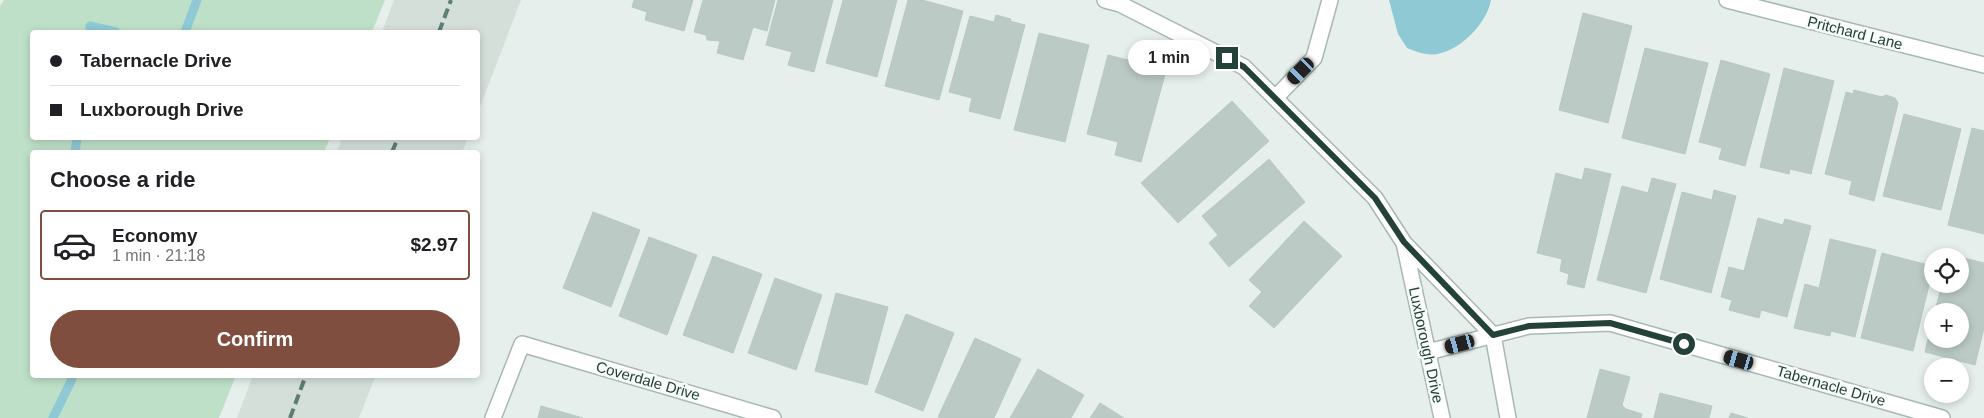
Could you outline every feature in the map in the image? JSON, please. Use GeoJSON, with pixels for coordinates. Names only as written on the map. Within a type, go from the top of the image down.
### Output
{"type":"FeatureCollection","features":[{"type":"Feature","properties":{"kind":"street","name":"Luxborough Drive"},"geometry":{"type":"LineString","coordinates":[[1105,0],[1120,4],[1244,67],[1375,198],[1404,242],[1493,335]]}},
{"type":"Feature","properties":{"kind":"street"},"geometry":{"type":"LineString","coordinates":[[1274,98],[1314,58],[1330,0]]}},
{"type":"Feature","properties":{"kind":"street","name":"Pritchard Lane"},"geometry":{"type":"LineString","coordinates":[[1727,0],[1984,65]]}},
{"type":"Feature","properties":{"kind":"street","name":"Luxborough Drive"},"geometry":{"type":"LineString","coordinates":[[1404,242],[1442,418]]}},
{"type":"Feature","properties":{"kind":"street","name":"Tabernacle Drive"},"geometry":{"type":"LineString","coordinates":[[1428,352],[1529,326],[1610,323],[1942,418]]}},
{"type":"Feature","properties":{"kind":"street"},"geometry":{"type":"LineString","coordinates":[[1493,335],[1508,418]]}},
{"type":"Feature","properties":{"kind":"street","name":"Coverdale Drive"},"geometry":{"type":"LineString","coordinates":[[493,418],[522,344],[773,418]]}},
{"type":"Feature","properties":{"kind":"shaded area"},"geometry":{"type":"Polygon","coordinates":[[[394,0],[521,0],[480,107],[480,30],[383,30],[394,0]]]}},
{"type":"Feature","properties":{"kind":"shaded area"},"geometry":{"type":"Polygon","coordinates":[[[341,140],[467,140],[463,150],[338,150],[341,140]]]}},
{"type":"Feature","properties":{"kind":"shaded area"},"geometry":{"type":"Polygon","coordinates":[[[252,378],[375,378],[359,418],[237,418],[252,378]]]}},
{"type":"Feature","properties":{"kind":"green space"},"geometry":{"type":"Polygon","coordinates":[[[4,0],[385,0],[373,30],[30,30],[30,140],[329,140],[325,150],[30,150],[30,378],[235,378],[219,418],[0,418],[0,6],[4,0]]]}},
{"type":"Feature","properties":{"kind":"water"},"geometry":{"type":"Polygon","coordinates":[[[1389,0],[1491,0],[1483,20],[1457,46],[1436,54],[1423,54],[1407,48],[1398,34],[1389,0]]]}},
{"type":"Feature","properties":{"kind":"building"},"geometry":{"type":"Polygon","coordinates":[[[634,0],[693,0],[684,31],[645,20],[647,12],[632,7],[634,0]]]}},
{"type":"Feature","properties":{"kind":"building"},"geometry":{"type":"Polygon","coordinates":[[[703,0],[775,0],[767,31],[753,27],[743,60],[717,53],[720,41],[707,40],[706,35],[694,32],[703,0]]]}},
{"type":"Feature","properties":{"kind":"building"},"geometry":{"type":"Polygon","coordinates":[[[778,0],[833,0],[814,72],[788,65],[792,52],[766,45],[778,0]]]}},
{"type":"Feature","properties":{"kind":"building"},"geometry":{"type":"Polygon","coordinates":[[[843,0],[897,0],[877,77],[826,63],[843,0]]]}},
{"type":"Feature","properties":{"kind":"building"},"geometry":{"type":"Polygon","coordinates":[[[908,0],[922,0],[963,11],[939,100],[885,86],[908,0]]]}},
{"type":"Feature","properties":{"kind":"building"},"geometry":{"type":"Polygon","coordinates":[[[1583,13],[1632,26],[1608,123],[1559,110],[1583,13]]]}},
{"type":"Feature","properties":{"kind":"building"},"geometry":{"type":"Polygon","coordinates":[[[996,15],[1025,25],[1000,119],[969,111],[972,98],[949,92],[970,16],[994,22],[996,15]]]}},
{"type":"Feature","properties":{"kind":"building"},"geometry":{"type":"Polygon","coordinates":[[[1039,33],[1089,45],[1065,142],[1014,130],[1039,33]]]}},
{"type":"Feature","properties":{"kind":"building"},"geometry":{"type":"Polygon","coordinates":[[[1645,48],[1708,63],[1685,154],[1622,138],[1645,48]]]}},
{"type":"Feature","properties":{"kind":"building"},"geometry":{"type":"Polygon","coordinates":[[[1139,53],[1156,58],[1153,67],[1166,71],[1141,162],[1115,155],[1118,142],[1087,134],[1108,55],[1136,62],[1139,53]]]}},
{"type":"Feature","properties":{"kind":"building"},"geometry":{"type":"Polygon","coordinates":[[[1721,60],[1770,74],[1745,166],[1719,159],[1722,148],[1699,142],[1721,60]]]}},
{"type":"Feature","properties":{"kind":"building"},"geometry":{"type":"Polygon","coordinates":[[[1784,68],[1834,81],[1811,174],[1790,169],[1789,174],[1760,167],[1784,68]]]}},
{"type":"Feature","properties":{"kind":"building"},"geometry":{"type":"Polygon","coordinates":[[[1854,90],[1882,97],[1886,95],[1895,98],[1898,103],[1874,201],[1849,194],[1852,181],[1825,174],[1846,92],[1853,94],[1854,90]]]}},
{"type":"Feature","properties":{"kind":"building"},"geometry":{"type":"Polygon","coordinates":[[[1232,101],[1269,141],[1178,223],[1141,183],[1232,101]]]}},
{"type":"Feature","properties":{"kind":"building"},"geometry":{"type":"Polygon","coordinates":[[[1904,114],[1961,129],[1941,210],[1883,196],[1904,114]]]}},
{"type":"Feature","properties":{"kind":"building"},"geometry":{"type":"Polygon","coordinates":[[[1972,128],[1984,131],[1984,234],[1948,225],[1972,128]]]}},
{"type":"Feature","properties":{"kind":"building"},"geometry":{"type":"Polygon","coordinates":[[[1269,159],[1305,202],[1229,267],[1209,243],[1218,235],[1202,216],[1269,159]]]}},
{"type":"Feature","properties":{"kind":"building"},"geometry":{"type":"Polygon","coordinates":[[[1585,168],[1611,174],[1584,288],[1567,284],[1569,274],[1560,271],[1562,259],[1537,253],[1556,173],[1582,180],[1585,168]]]}},
{"type":"Feature","properties":{"kind":"building"},"geometry":{"type":"Polygon","coordinates":[[[1652,178],[1676,184],[1646,293],[1597,280],[1622,186],[1648,193],[1652,178]]]}},
{"type":"Feature","properties":{"kind":"building"},"geometry":{"type":"Polygon","coordinates":[[[1714,190],[1736,196],[1711,293],[1660,279],[1682,192],[1712,200],[1714,190]]]}},
{"type":"Feature","properties":{"kind":"building"},"geometry":{"type":"Polygon","coordinates":[[[593,212],[640,230],[611,307],[563,288],[593,212]]]}},
{"type":"Feature","properties":{"kind":"building"},"geometry":{"type":"Polygon","coordinates":[[[1758,218],[1783,225],[1785,219],[1811,226],[1787,317],[1761,310],[1759,318],[1729,310],[1732,300],[1721,297],[1729,267],[1744,271],[1758,218]]]}},
{"type":"Feature","properties":{"kind":"building"},"geometry":{"type":"Polygon","coordinates":[[[1304,221],[1342,256],[1274,328],[1249,306],[1262,292],[1249,280],[1304,221]]]}},
{"type":"Feature","properties":{"kind":"building"},"geometry":{"type":"Polygon","coordinates":[[[649,237],[697,255],[667,335],[619,316],[649,237]]]}},
{"type":"Feature","properties":{"kind":"building"},"geometry":{"type":"Polygon","coordinates":[[[1830,239],[1876,250],[1855,337],[1831,331],[1830,336],[1794,328],[1805,284],[1819,288],[1830,239]]]}},
{"type":"Feature","properties":{"kind":"building"},"geometry":{"type":"Polygon","coordinates":[[[1882,253],[1924,264],[1924,293],[1927,293],[1913,351],[1861,338],[1882,253]]]}},
{"type":"Feature","properties":{"kind":"building"},"geometry":{"type":"Polygon","coordinates":[[[713,256],[762,274],[733,353],[683,335],[713,256]]]}},
{"type":"Feature","properties":{"kind":"building"},"geometry":{"type":"Polygon","coordinates":[[[1969,259],[1984,263],[1984,328],[1975,365],[1969,363],[1969,358],[1948,358],[1925,352],[1926,348],[1969,348],[1969,303],[1937,303],[1940,293],[1969,293],[1969,259]]]}},
{"type":"Feature","properties":{"kind":"building"},"geometry":{"type":"Polygon","coordinates":[[[775,278],[822,295],[796,370],[748,353],[775,278]]]}},
{"type":"Feature","properties":{"kind":"building"},"geometry":{"type":"Polygon","coordinates":[[[836,293],[888,307],[867,385],[815,371],[836,293]]]}},
{"type":"Feature","properties":{"kind":"building"},"geometry":{"type":"Polygon","coordinates":[[[906,314],[954,333],[923,411],[875,392],[906,314]]]}},
{"type":"Feature","properties":{"kind":"building"},"geometry":{"type":"Polygon","coordinates":[[[975,338],[1021,359],[994,418],[940,418],[938,417],[975,338]]]}},
{"type":"Feature","properties":{"kind":"building"},"geometry":{"type":"Polygon","coordinates":[[[1038,369],[1084,395],[1071,418],[1010,418],[1038,369]]]}},
{"type":"Feature","properties":{"kind":"building"},"geometry":{"type":"Polygon","coordinates":[[[1600,369],[1630,377],[1622,405],[1626,409],[1642,414],[1641,418],[1587,418],[1600,369]]]}},
{"type":"Feature","properties":{"kind":"building"},"geometry":{"type":"Polygon","coordinates":[[[1660,393],[1712,406],[1709,418],[1654,418],[1660,393]]]}},
{"type":"Feature","properties":{"kind":"building"},"geometry":{"type":"Polygon","coordinates":[[[1100,403],[1124,418],[1090,418],[1100,403]]]}},
{"type":"Feature","properties":{"kind":"building"},"geometry":{"type":"Polygon","coordinates":[[[541,406],[583,418],[538,418],[541,406]]]}},
{"type":"Feature","properties":{"kind":"building"},"geometry":{"type":"Polygon","coordinates":[[[1731,413],[1748,418],[1729,418],[1731,413]]]}},
{"type":"Feature","properties":{"kind":"waterway"},"geometry":{"type":"LineString","coordinates":[[186,30],[197,0]]}},
{"type":"Feature","properties":{"kind":"waterway"},"geometry":{"type":"LineString","coordinates":[[90,30],[90,26],[107,30]]}},
{"type":"Feature","properties":{"kind":"waterway"},"geometry":{"type":"LineString","coordinates":[[75,150],[77,140]]}},
{"type":"Feature","properties":{"kind":"waterway"},"geometry":{"type":"LineString","coordinates":[[53,418],[72,378]]}},
{"type":"Feature","properties":{"kind":"railway"},"geometry":{"type":"LineString","coordinates":[[440,30],[451,0]]}},
{"type":"Feature","properties":{"kind":"railway"},"geometry":{"type":"LineString","coordinates":[[393,150],[397,140]]}},
{"type":"Feature","properties":{"kind":"railway"},"geometry":{"type":"LineString","coordinates":[[290,418],[305,378]]}},
{"type":"Feature","properties":{"kind":"route"},"geometry":{"type":"LineString","coordinates":[[1227,58],[1244,67],[1375,198],[1404,242],[1493,335],[1529,326],[1610,323],[1684,344]]}}]}
